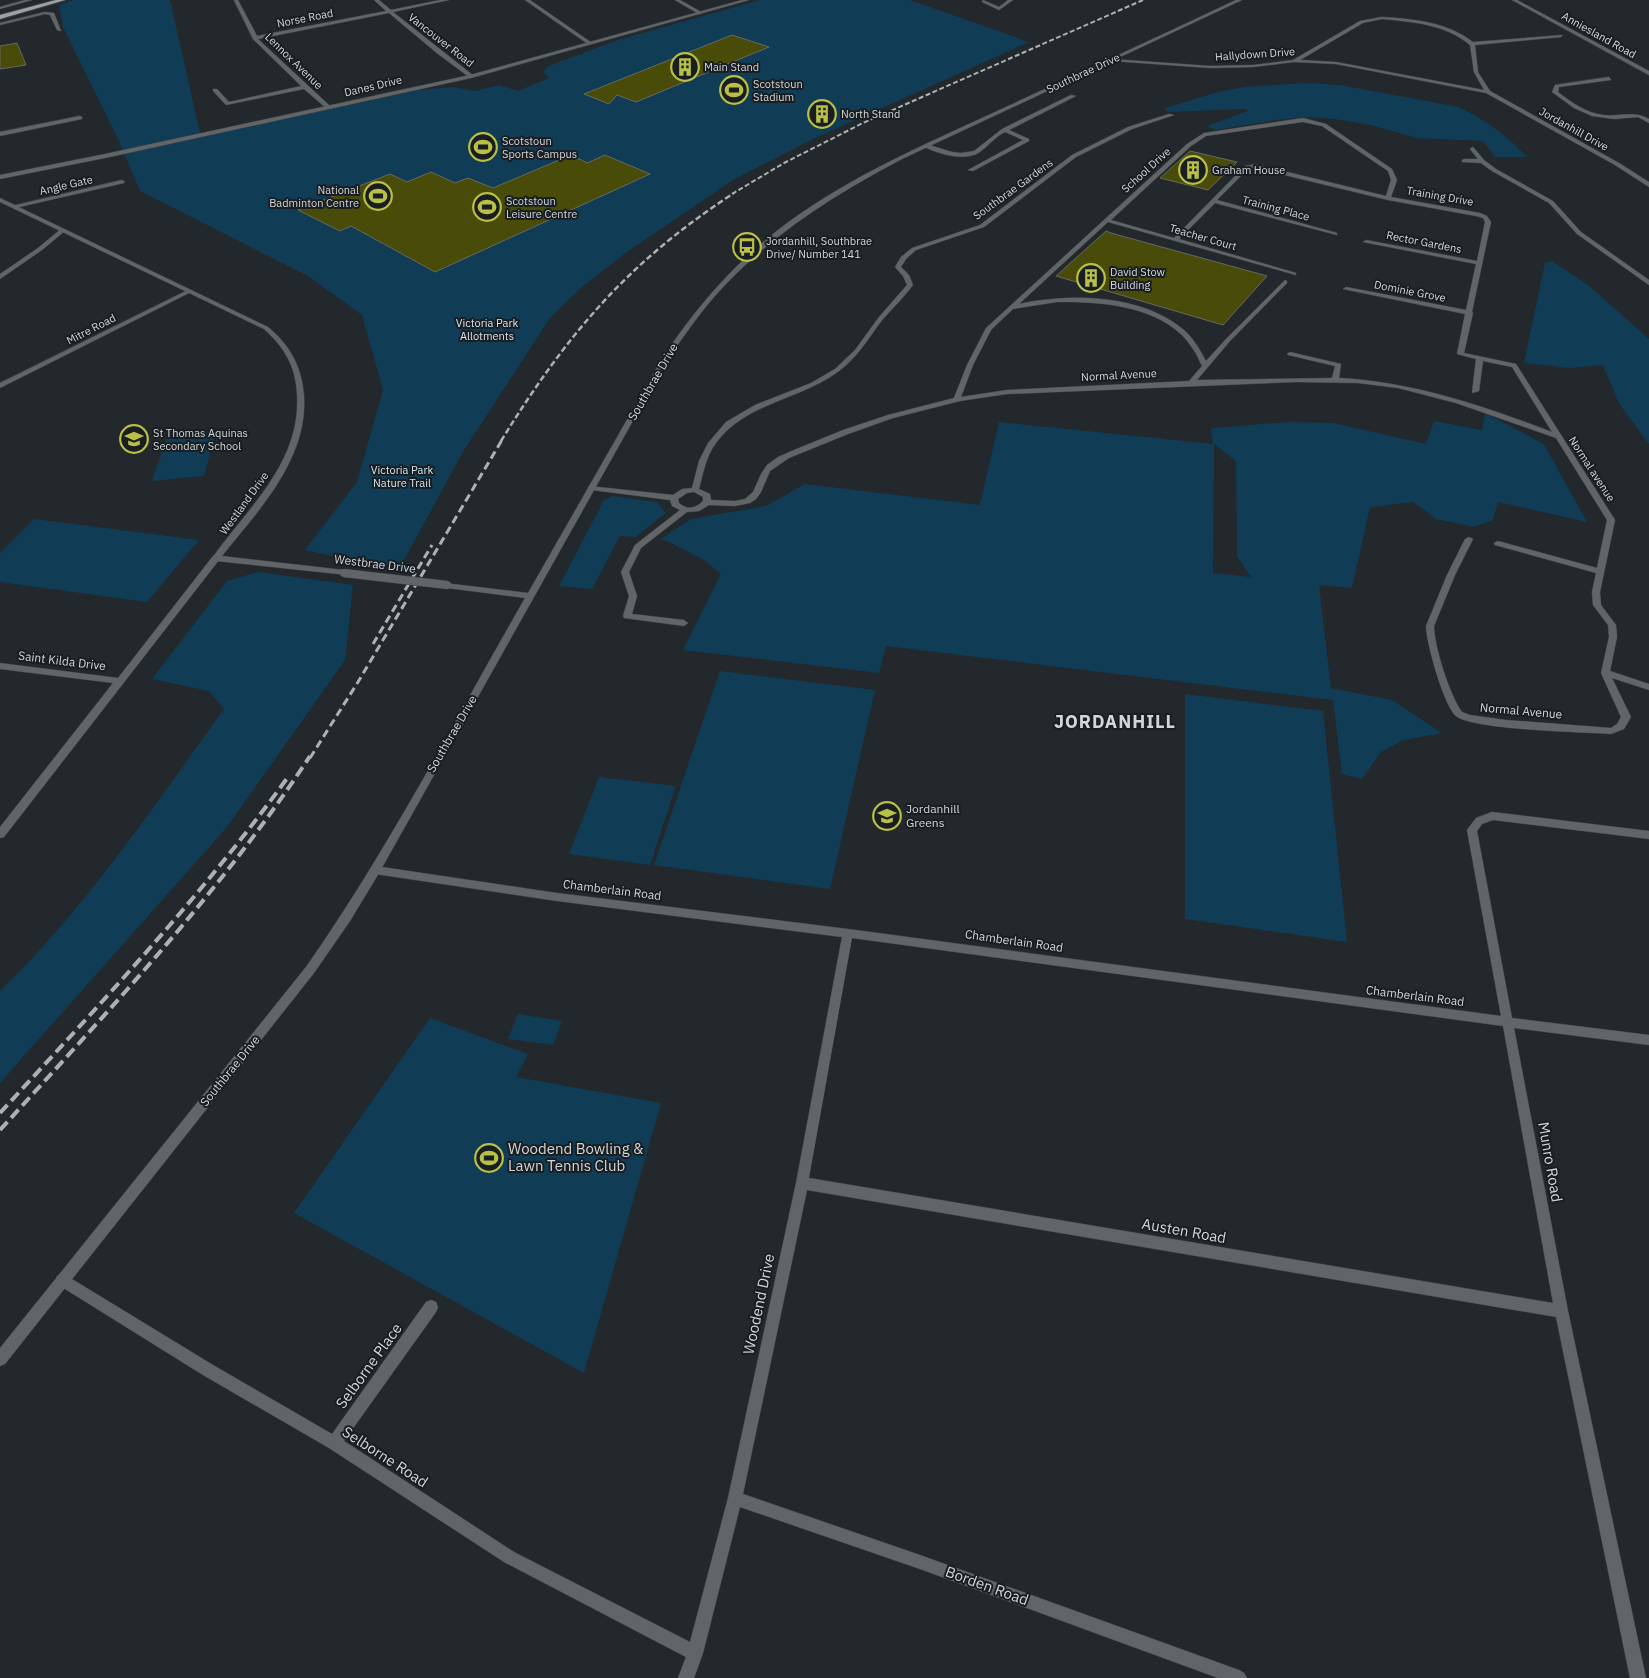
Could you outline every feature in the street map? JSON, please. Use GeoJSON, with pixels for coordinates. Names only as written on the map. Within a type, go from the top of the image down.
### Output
{"type":"FeatureCollection","features":[{"type":"Feature","properties":{"kind":"main road"},"geometry":{"type":"LineString","coordinates":[[0,12],[46,0]]}},
{"type":"Feature","properties":{"kind":"main road"},"geometry":{"type":"LineString","coordinates":[[0,17],[62,0]]}},
{"type":"Feature","properties":{"kind":"street"},"geometry":{"type":"LineString","coordinates":[[0,8],[30,0]]}},
{"type":"Feature","properties":{"kind":"street","name":"Lennox Avenue"},"geometry":{"type":"LineString","coordinates":[[236,0],[255,38],[328,107]]}},
{"type":"Feature","properties":{"kind":"street","name":"Vancouver Road"},"geometry":{"type":"LineString","coordinates":[[376,0],[471,76]]}},
{"type":"Feature","properties":{"kind":"street","name":"Norse Road"},"geometry":{"type":"LineString","coordinates":[[255,38],[447,0]]}},
{"type":"Feature","properties":{"kind":"street"},"geometry":{"type":"LineString","coordinates":[[526,0],[590,43]]}},
{"type":"Feature","properties":{"kind":"street"},"geometry":{"type":"LineString","coordinates":[[677,0],[701,13]]}},
{"type":"Feature","properties":{"kind":"street","name":"Danes Drive"},"geometry":{"type":"LineString","coordinates":[[0,177],[471,76],[746,0]]}},
{"type":"Feature","properties":{"kind":"street"},"geometry":{"type":"LineString","coordinates":[[983,0],[999,9],[1011,0]]}},
{"type":"Feature","properties":{"kind":"street","name":"Southbrae Drive"},"geometry":{"type":"LineString","coordinates":[[0,1359],[310,970],[346,918],[675,343],[698,311],[732,272],[814,206],[868,174],[1240,0]]}},
{"type":"Feature","properties":{"kind":"street","name":"Anniesland Road"},"geometry":{"type":"LineString","coordinates":[[1514,0],[1649,73]]}},
{"type":"Feature","properties":{"kind":"street","name":"Anniesland Road"},"geometry":{"type":"LineString","coordinates":[[1527,0],[1649,66]]}},
{"type":"Feature","properties":{"kind":"street"},"geometry":{"type":"LineString","coordinates":[[0,24],[45,13],[52,14],[59,30]]}},
{"type":"Feature","properties":{"kind":"street"},"geometry":{"type":"LineString","coordinates":[[1294,61],[1362,22],[1382,18],[1409,20],[1446,28],[1462,36],[1472,44],[1476,72],[1488,92]]}},
{"type":"Feature","properties":{"kind":"street"},"geometry":{"type":"LineString","coordinates":[[1472,44],[1561,36]]}},
{"type":"Feature","properties":{"kind":"street","name":"Hallydown Drive"},"geometry":{"type":"LineString","coordinates":[[1112,60],[1210,67],[1253,66],[1294,61],[1345,65],[1488,92]]}},
{"type":"Feature","properties":{"kind":"street"},"geometry":{"type":"LineString","coordinates":[[1609,80],[1557,86],[1555,92],[1584,112],[1610,118],[1640,115],[1649,121]]}},
{"type":"Feature","properties":{"kind":"street"},"geometry":{"type":"LineString","coordinates":[[215,90],[228,104],[305,87]]}},
{"type":"Feature","properties":{"kind":"street","name":"Jordanhill Drive"},"geometry":{"type":"LineString","coordinates":[[1488,92],[1617,164],[1649,185]]}},
{"type":"Feature","properties":{"kind":"street","name":"Southbrae Drive"},"geometry":{"type":"LineString","coordinates":[[926,146],[951,154],[976,152],[1004,130],[1073,96]]}},
{"type":"Feature","properties":{"kind":"street","name":"Southbrae Gardens"},"geometry":{"type":"LineString","coordinates":[[696,490],[703,461],[712,443],[729,424],[758,407],[813,384],[837,370],[857,351],[881,318],[910,286],[906,275],[898,266],[909,253],[928,242],[982,226],[1074,156],[1130,128],[1171,115]]}},
{"type":"Feature","properties":{"kind":"street"},"geometry":{"type":"LineString","coordinates":[[0,134],[80,118]]}},
{"type":"Feature","properties":{"kind":"street","name":"School Drive"},"geometry":{"type":"LineString","coordinates":[[957,399],[970,365],[988,329],[1186,148],[1204,135],[1303,120],[1324,125],[1390,170],[1395,176],[1395,180],[1388,198]]}},
{"type":"Feature","properties":{"kind":"street"},"geometry":{"type":"LineString","coordinates":[[970,170],[1027,140],[1004,130]]}},
{"type":"Feature","properties":{"kind":"street"},"geometry":{"type":"LineString","coordinates":[[1473,149],[1482,161],[1552,202],[1579,233],[1649,283]]}},
{"type":"Feature","properties":{"kind":"street"},"geometry":{"type":"LineString","coordinates":[[1464,161],[1482,161]]}},
{"type":"Feature","properties":{"kind":"street","name":"Training Drive"},"geometry":{"type":"LineString","coordinates":[[1175,240],[1247,167],[1255,166],[1388,198],[1478,214],[1485,217],[1488,222],[1460,354],[1514,366],[1557,436]]}},
{"type":"Feature","properties":{"kind":"street","name":"Angle Gate"},"geometry":{"type":"LineString","coordinates":[[15,206],[122,182]]}},
{"type":"Feature","properties":{"kind":"street","name":"Westland Drive"},"geometry":{"type":"LineString","coordinates":[[0,200],[266,328],[280,339],[296,366],[302,394],[300,423],[289,456],[273,484],[0,834]]}},
{"type":"Feature","properties":{"kind":"street","name":"Training Place"},"geometry":{"type":"LineString","coordinates":[[1213,201],[1335,234]]}},
{"type":"Feature","properties":{"kind":"street","name":"Teacher Court"},"geometry":{"type":"LineString","coordinates":[[1106,220],[1294,274]]}},
{"type":"Feature","properties":{"kind":"street"},"geometry":{"type":"LineString","coordinates":[[0,277],[63,230]]}},
{"type":"Feature","properties":{"kind":"street","name":"Rector Gardens"},"geometry":{"type":"LineString","coordinates":[[1366,242],[1478,263]]}},
{"type":"Feature","properties":{"kind":"street"},"geometry":{"type":"LineString","coordinates":[[1192,383],[1228,340],[1285,282]]}},
{"type":"Feature","properties":{"kind":"street","name":"Dominie Grove"},"geometry":{"type":"LineString","coordinates":[[1346,289],[1470,313]]}},
{"type":"Feature","properties":{"kind":"street","name":"Mitre Road"},"geometry":{"type":"LineString","coordinates":[[0,386],[190,291]]}},
{"type":"Feature","properties":{"kind":"street"},"geometry":{"type":"LineString","coordinates":[[1010,308],[1063,300],[1112,304],[1144,311],[1172,325],[1189,337],[1200,352],[1205,366]]}},
{"type":"Feature","properties":{"kind":"street"},"geometry":{"type":"LineString","coordinates":[[1290,354],[1339,365],[1335,381]]}},
{"type":"Feature","properties":{"kind":"street"},"geometry":{"type":"LineString","coordinates":[[1475,391],[1480,358]]}},
{"type":"Feature","properties":{"kind":"street","name":"Normal Avenue"},"geometry":{"type":"LineString","coordinates":[[708,502],[733,504],[747,501],[756,493],[760,480],[768,468],[782,459],[855,428],[924,406],[1007,392],[1192,383],[1335,381],[1397,386],[1442,397],[1497,414],[1557,436]]}},
{"type":"Feature","properties":{"kind":"street","name":"Normal avenue"},"geometry":{"type":"LineString","coordinates":[[1557,436],[1611,520],[1596,592],[1597,605],[1612,625],[1613,637],[1606,673]]}},
{"type":"Feature","properties":{"kind":"street"},"geometry":{"type":"LineString","coordinates":[[592,488],[674,498],[685,491],[696,490],[707,496],[708,502],[696,509],[685,510],[638,547],[624,572],[633,596],[627,616],[684,623]]}},
{"type":"Feature","properties":{"kind":"street"},"geometry":{"type":"LineString","coordinates":[[674,498],[675,504],[685,510]]}},
{"type":"Feature","properties":{"kind":"street","name":"Normal Avenue"},"geometry":{"type":"LineString","coordinates":[[1470,539],[1451,575],[1430,626],[1430,635],[1452,704],[1460,714],[1484,722],[1611,731],[1619,729],[1626,717],[1606,673]]}},
{"type":"Feature","properties":{"kind":"street"},"geometry":{"type":"LineString","coordinates":[[1498,543],[1600,572]]}},
{"type":"Feature","properties":{"kind":"street","name":"Westbrae Drive"},"geometry":{"type":"LineString","coordinates":[[216,558],[531,596]]}},
{"type":"Feature","properties":{"kind":"street","name":"Saint Kilda Drive"},"geometry":{"type":"LineString","coordinates":[[0,666],[120,682]]}},
{"type":"Feature","properties":{"kind":"street"},"geometry":{"type":"LineString","coordinates":[[1606,673],[1649,687]]}},
{"type":"Feature","properties":{"kind":"street","name":"Munro Road"},"geometry":{"type":"LineString","coordinates":[[1638,1678],[1561,1311],[1472,830],[1479,821],[1492,816],[1649,835]]}},
{"type":"Feature","properties":{"kind":"street","name":"Chamberlain Road"},"geometry":{"type":"LineString","coordinates":[[375,870],[557,897],[848,933],[1649,1040]]}},
{"type":"Feature","properties":{"kind":"street","name":"Woodend Drive"},"geometry":{"type":"LineString","coordinates":[[686,1678],[695,1653],[735,1498],[802,1182],[848,933]]}},
{"type":"Feature","properties":{"kind":"street","name":"Austen Road"},"geometry":{"type":"LineString","coordinates":[[802,1182],[1561,1311]]}},
{"type":"Feature","properties":{"kind":"street","name":"Selborne Road"},"geometry":{"type":"LineString","coordinates":[[62,1280],[208,1370],[334,1443],[516,1560],[695,1653]]}},
{"type":"Feature","properties":{"kind":"street","name":"Selborne Place"},"geometry":{"type":"LineString","coordinates":[[334,1443],[431,1307]]}},
{"type":"Feature","properties":{"kind":"street","name":"Borden Road"},"geometry":{"type":"LineString","coordinates":[[735,1498],[929,1565],[1239,1678]]}},
{"type":"Feature","properties":{"kind":"green space"},"geometry":{"type":"Polygon","coordinates":[[[73,0],[170,0],[201,137],[419,90],[453,87],[475,91],[499,85],[518,91],[549,78],[543,72],[548,66],[618,40],[760,0],[910,0],[1029,42],[811,140],[733,180],[627,252],[582,287],[550,318],[464,450],[398,571],[305,550],[357,482],[383,390],[362,315],[308,276],[140,191],[118,139],[63,27],[59,5],[73,0]]]}},
{"type":"Feature","properties":{"kind":"green space"},"geometry":{"type":"Polygon","coordinates":[[[1307,83],[1340,85],[1459,107],[1495,129],[1527,157],[1495,157],[1483,141],[1417,138],[1371,125],[1334,119],[1306,117],[1215,130],[1207,126],[1248,111],[1246,109],[1168,112],[1165,108],[1218,92],[1244,87],[1307,83]]]}},
{"type":"Feature","properties":{"kind":"green space"},"geometry":{"type":"Polygon","coordinates":[[[1552,261],[1588,285],[1649,339],[1649,444],[1620,405],[1603,365],[1570,368],[1524,363],[1545,263],[1552,261]]]}},
{"type":"Feature","properties":{"kind":"green space"},"geometry":{"type":"Polygon","coordinates":[[[1485,413],[1544,444],[1587,522],[1498,502],[1493,520],[1474,527],[1436,519],[1413,502],[1370,507],[1352,588],[1319,585],[1331,688],[1392,700],[1442,733],[1404,740],[1381,752],[1362,779],[1342,774],[1333,700],[886,646],[879,673],[683,650],[721,574],[704,560],[665,540],[659,540],[691,519],[766,506],[805,484],[980,505],[999,422],[1213,444],[1211,428],[1290,422],[1333,423],[1426,444],[1434,421],[1482,430],[1485,413]],[[1214,444],[1213,573],[1251,577],[1237,556],[1236,461],[1214,444]]]}},
{"type":"Feature","properties":{"kind":"green space"},"geometry":{"type":"Polygon","coordinates":[[[216,431],[204,476],[152,481],[168,434],[216,431]]]}},
{"type":"Feature","properties":{"kind":"green space"},"geometry":{"type":"Polygon","coordinates":[[[613,496],[657,502],[666,513],[635,537],[620,536],[592,589],[559,586],[604,500],[613,496]]]}},
{"type":"Feature","properties":{"kind":"green space"},"geometry":{"type":"Polygon","coordinates":[[[34,519],[199,540],[147,602],[0,582],[0,553],[34,519]]]}},
{"type":"Feature","properties":{"kind":"green space"},"geometry":{"type":"Polygon","coordinates":[[[258,572],[353,585],[345,660],[227,827],[0,1083],[0,991],[61,926],[90,891],[145,819],[224,709],[209,691],[152,679],[227,581],[258,572]]]}},
{"type":"Feature","properties":{"kind":"green space"},"geometry":{"type":"Polygon","coordinates":[[[720,671],[875,690],[830,889],[654,865],[720,671]]]}},
{"type":"Feature","properties":{"kind":"green space"},"geometry":{"type":"Polygon","coordinates":[[[1185,694],[1323,711],[1347,942],[1185,919],[1185,694]]]}},
{"type":"Feature","properties":{"kind":"green space"},"geometry":{"type":"Polygon","coordinates":[[[599,777],[676,786],[650,865],[569,854],[599,777]]]}},
{"type":"Feature","properties":{"kind":"green space"},"geometry":{"type":"Polygon","coordinates":[[[518,1014],[562,1021],[553,1045],[508,1039],[518,1014]]]}},
{"type":"Feature","properties":{"kind":"green space","name":"Woodend Bowling & Lawn Tennis Club"},"geometry":{"type":"Polygon","coordinates":[[[430,1018],[528,1054],[516,1077],[661,1103],[584,1373],[294,1213],[430,1018]]]}},
{"type":"Feature","properties":{"kind":"building","name":"Main Stand"},"geometry":{"type":"Polygon","coordinates":[[[732,35],[769,47],[636,102],[617,95],[609,104],[584,94],[732,35]]]}},
{"type":"Feature","properties":{"kind":"building"},"geometry":{"type":"Polygon","coordinates":[[[17,43],[26,65],[0,69],[0,46],[17,43]]]}},
{"type":"Feature","properties":{"kind":"building","name":"Graham House"},"geometry":{"type":"Polygon","coordinates":[[[1190,151],[1237,162],[1208,190],[1160,178],[1190,151]]]}},
{"type":"Feature","properties":{"kind":"building","name":"Scotstoun Leisure Centre"},"geometry":{"type":"Polygon","coordinates":[[[605,155],[650,174],[435,272],[351,226],[340,231],[298,210],[390,174],[407,182],[431,172],[455,183],[468,178],[493,188],[564,158],[580,159],[587,163],[605,155]]]}},
{"type":"Feature","properties":{"kind":"building","name":"David Stow Building"},"geometry":{"type":"Polygon","coordinates":[[[1106,231],[1267,276],[1223,325],[1056,276],[1106,231]]]}},
{"type":"Feature","properties":{"kind":"railway"},"geometry":{"type":"LineString","coordinates":[[732,194],[784,163],[863,123],[1143,0]]}},
{"type":"Feature","properties":{"kind":"railway"},"geometry":{"type":"LineString","coordinates":[[501,441],[550,367],[602,303],[662,246],[696,219],[734,193]]}},
{"type":"Feature","properties":{"kind":"railway"},"geometry":{"type":"LineString","coordinates":[[310,758],[358,682],[502,440]]}},
{"type":"Feature","properties":{"kind":"railway"},"geometry":{"type":"LineString","coordinates":[[373,644],[432,545]]}},
{"type":"Feature","properties":{"kind":"railway"},"geometry":{"type":"LineString","coordinates":[[0,1130],[123,995],[202,902],[276,806],[310,756]]}},
{"type":"Feature","properties":{"kind":"railway"},"geometry":{"type":"LineString","coordinates":[[0,1113],[149,949],[220,865],[288,777]]}},
{"type":"Feature","properties":{"kind":"place","name":"Main Stand"},"geometry":{"type":"Point","coordinates":[685,67]}},
{"type":"Feature","properties":{"kind":"place","name":"Scotstoun Stadium"},"geometry":{"type":"Point","coordinates":[734,90]}},
{"type":"Feature","properties":{"kind":"place","name":"North Stand"},"geometry":{"type":"Point","coordinates":[822,114]}},
{"type":"Feature","properties":{"kind":"place","name":"Scotstoun Sports Campus"},"geometry":{"type":"Point","coordinates":[483,147]}},
{"type":"Feature","properties":{"kind":"place","name":"Graham House"},"geometry":{"type":"Point","coordinates":[1193,170]}},
{"type":"Feature","properties":{"kind":"place","name":"National Badminton Centre"},"geometry":{"type":"Point","coordinates":[378,196]}},
{"type":"Feature","properties":{"kind":"place","name":"Scotstoun Leisure Centre"},"geometry":{"type":"Point","coordinates":[487,207]}},
{"type":"Feature","properties":{"kind":"place","name":"Jordanhill, Southbrae Drive/ Number 141"},"geometry":{"type":"Point","coordinates":[747,247]}},
{"type":"Feature","properties":{"kind":"place","name":"David Stow Building"},"geometry":{"type":"Point","coordinates":[1091,278]}},
{"type":"Feature","properties":{"kind":"place","name":"St Thomas Aquinas Secondary School"},"geometry":{"type":"Point","coordinates":[134,439]}},
{"type":"Feature","properties":{"kind":"place","name":"Jordanhill Greens"},"geometry":{"type":"Point","coordinates":[887,816]}},
{"type":"Feature","properties":{"kind":"place","name":"Woodend Bowling & Lawn Tennis Club"},"geometry":{"type":"Point","coordinates":[489,1158]}},
{"type":"Feature","properties":{"kind":"district","name":"JORDANHILL"},"geometry":{"type":"Point","coordinates":[1115,722]}},
{"type":"Feature","properties":{"kind":"park label","name":"Victoria Park Allotments"},"geometry":{"type":"Point","coordinates":[487,329]}},
{"type":"Feature","properties":{"kind":"park label","name":"Victoria Park Nature Trail"},"geometry":{"type":"Point","coordinates":[402,476]}}]}
